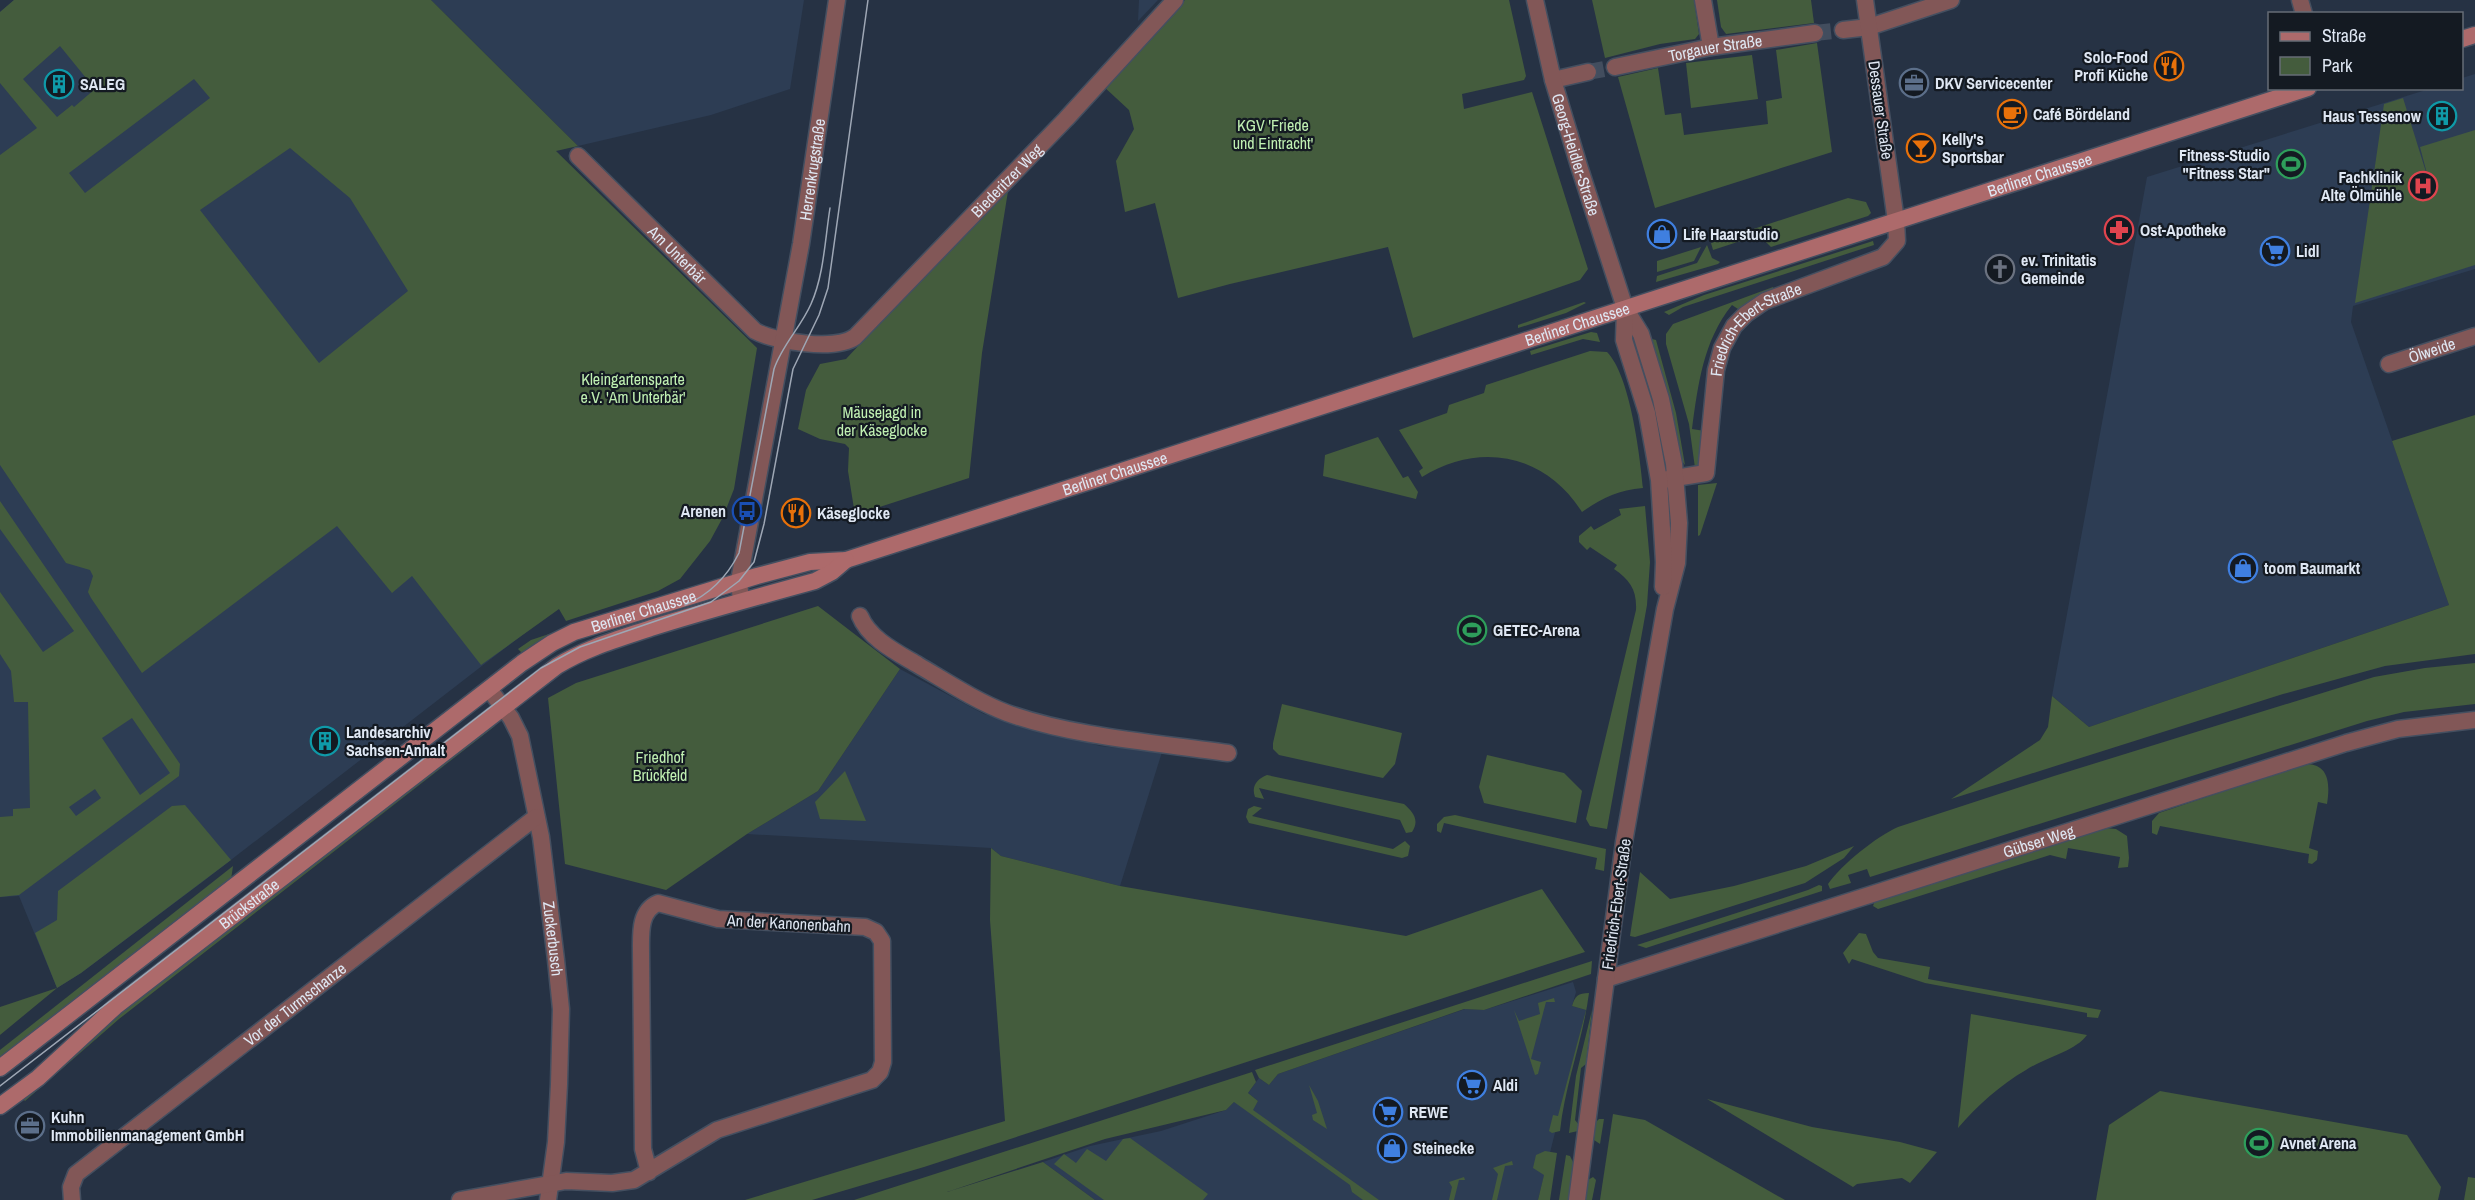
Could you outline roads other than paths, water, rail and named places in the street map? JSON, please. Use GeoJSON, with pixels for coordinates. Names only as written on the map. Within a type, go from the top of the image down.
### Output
{"type":"FeatureCollection","features":[{"type":"Feature","properties":{"kind":"main road","name":"Berliner Chaussee"},"geometry":{"type":"LineString","coordinates":[[489,689],[538,652],[574,632],[739,581],[810,562],[846,560],[2302,90]]}},
{"type":"Feature","properties":{"kind":"main road","name":"Berliner Chaussee"},"geometry":{"type":"LineString","coordinates":[[503,707],[557,666],[585,651],[741,601],[815,581],[832,572],[846,560]]}},
{"type":"Feature","properties":{"kind":"main road","name":"Brückstraße"},"geometry":{"type":"LineString","coordinates":[[0,1068],[489,689]]}},
{"type":"Feature","properties":{"kind":"main road","name":"Brückstraße"},"geometry":{"type":"LineString","coordinates":[[0,1106],[38,1078],[115,1007],[503,707]]}},
{"type":"Feature","properties":{"kind":"street","name":"Herrenkrugstraße"},"geometry":{"type":"LineString","coordinates":[[741,601],[739,581],[784,339],[815,153],[837,0]]}},
{"type":"Feature","properties":{"kind":"street","name":"Biederitzer Weg"},"geometry":{"type":"LineString","coordinates":[[784,339],[827,344],[844,343],[855,337],[1066,119],[1175,0]]}},
{"type":"Feature","properties":{"kind":"street","name":"Georg-Heidler-Straße"},"geometry":{"type":"LineString","coordinates":[[1535,0],[1553,80],[1625,308]]}},
{"type":"Feature","properties":{"kind":"street"},"geometry":{"type":"LineString","coordinates":[[1703,0],[1711,47]]}},
{"type":"Feature","properties":{"kind":"street","name":"Dessauer Straße"},"geometry":{"type":"LineString","coordinates":[[1865,0],[1896,221]]}},
{"type":"Feature","properties":{"kind":"street"},"geometry":{"type":"LineString","coordinates":[[1843,30],[1869,27],[1952,0]]}},
{"type":"Feature","properties":{"kind":"street","name":"Torgauer Straße"},"geometry":{"type":"LineString","coordinates":[[1615,67],[1711,47],[1815,33]]}},
{"type":"Feature","properties":{"kind":"street"},"geometry":{"type":"LineString","coordinates":[[1553,80],[1588,72]]}},
{"type":"Feature","properties":{"kind":"street","name":"Am Unterbär"},"geometry":{"type":"LineString","coordinates":[[578,156],[755,331],[784,339]]}},
{"type":"Feature","properties":{"kind":"street","name":"Friedrich-Ebert-Straße"},"geometry":{"type":"LineString","coordinates":[[1659,480],[1706,473],[1716,370],[1725,340],[1734,326],[1746,314],[1766,301],[1883,257],[1897,241],[1896,221]]}},
{"type":"Feature","properties":{"kind":"street","name":"Friedrich-Ebert-Straße"},"geometry":{"type":"LineString","coordinates":[[1577,1200],[1624,842],[1665,609],[1678,551],[1676,478],[1667,422],[1641,334],[1625,308]]}},
{"type":"Feature","properties":{"kind":"street","name":"Friedrich-Ebert-Straße"},"geometry":{"type":"LineString","coordinates":[[1625,308],[1624,340],[1650,425],[1659,480],[1665,609]]}},
{"type":"Feature","properties":{"kind":"street","name":"Ölweide"},"geometry":{"type":"LineString","coordinates":[[2389,364],[2475,336]]}},
{"type":"Feature","properties":{"kind":"street"},"geometry":{"type":"LineString","coordinates":[[860,616],[865,628],[873,635],[912,661],[975,698],[1008,713],[1076,731],[1228,753]]}},
{"type":"Feature","properties":{"kind":"street","name":"Zuckerbusch"},"geometry":{"type":"LineString","coordinates":[[489,689],[517,727],[520,736],[544,864],[561,1009],[559,1102],[549,1192]]}},
{"type":"Feature","properties":{"kind":"street","name":"Gübser Weg"},"geometry":{"type":"LineString","coordinates":[[1606,979],[2346,743],[2398,729],[2475,720]]}},
{"type":"Feature","properties":{"kind":"street","name":"Vor der Turmschanze"},"geometry":{"type":"LineString","coordinates":[[72,1200],[71,1187],[76,1174],[536,817]]}},
{"type":"Feature","properties":{"kind":"street","name":"An der Kanonenbahn"},"geometry":{"type":"LineString","coordinates":[[549,1192],[566,1181],[627,1181],[650,1172],[717,1131],[861,1084],[876,1076],[882,1067],[883,1043],[882,941],[876,932],[865,927],[718,919],[658,903],[648,909],[643,920],[641,952],[643,1149],[650,1172]]}},
{"type":"Feature","properties":{"kind":"street"},"geometry":{"type":"LineString","coordinates":[[460,1200],[549,1192]]}},
{"type":"Feature","properties":{"kind":"tunnel"},"geometry":{"type":"LineString","coordinates":[[1815,33],[1843,30]]}},
{"type":"Feature","properties":{"kind":"tunnel"},"geometry":{"type":"LineString","coordinates":[[1588,72],[1615,67]]}},
{"type":"Feature","properties":{"kind":"tram line"},"geometry":{"type":"LineString","coordinates":[[0,1086],[541,668],[580,647],[711,602],[739,581],[754,562],[764,524],[793,369],[819,315],[828,288],[868,0]]}},
{"type":"Feature","properties":{"kind":"tram line"},"geometry":{"type":"LineString","coordinates":[[685,605],[702,596],[716,584],[729,570],[739,553],[774,369],[777,360],[807,312],[815,293],[830,208]]}},
{"type":"Feature","properties":{"kind":"place","name":"Solo-Food Profi Küche"},"geometry":{"type":"Point","coordinates":[2169,66]}},
{"type":"Feature","properties":{"kind":"place","name":"DKV Servicecenter"},"geometry":{"type":"Point","coordinates":[1914,83]}},
{"type":"Feature","properties":{"kind":"place","name":"SALEG"},"geometry":{"type":"Point","coordinates":[59,84]}},
{"type":"Feature","properties":{"kind":"place","name":"Café Bördeland"},"geometry":{"type":"Point","coordinates":[2012,114]}},
{"type":"Feature","properties":{"kind":"place","name":"Haus Tessenow"},"geometry":{"type":"Point","coordinates":[2442,116]}},
{"type":"Feature","properties":{"kind":"place","name":"Kelly's Sportsbar"},"geometry":{"type":"Point","coordinates":[1921,148]}},
{"type":"Feature","properties":{"kind":"place","name":"Fitness-Studio \"Fitness Star\""},"geometry":{"type":"Point","coordinates":[2291,164]}},
{"type":"Feature","properties":{"kind":"place","name":"Fachklinik Alte Ölmühle"},"geometry":{"type":"Point","coordinates":[2423,186]}},
{"type":"Feature","properties":{"kind":"place","name":"Ost-Apotheke"},"geometry":{"type":"Point","coordinates":[2119,230]}},
{"type":"Feature","properties":{"kind":"place","name":"Life Haarstudio"},"geometry":{"type":"Point","coordinates":[1662,234]}},
{"type":"Feature","properties":{"kind":"place","name":"Lidl"},"geometry":{"type":"Point","coordinates":[2275,251]}},
{"type":"Feature","properties":{"kind":"place","name":"ev. Trinitatis Gemeinde"},"geometry":{"type":"Point","coordinates":[2000,269]}},
{"type":"Feature","properties":{"kind":"place","name":"Arenen"},"geometry":{"type":"Point","coordinates":[747,511]}},
{"type":"Feature","properties":{"kind":"place","name":"Käseglocke"},"geometry":{"type":"Point","coordinates":[796,513]}},
{"type":"Feature","properties":{"kind":"place","name":"toom Baumarkt"},"geometry":{"type":"Point","coordinates":[2243,568]}},
{"type":"Feature","properties":{"kind":"place","name":"GETEC-Arena"},"geometry":{"type":"Point","coordinates":[1472,630]}},
{"type":"Feature","properties":{"kind":"place","name":"Landesarchiv Sachsen-Anhalt"},"geometry":{"type":"Point","coordinates":[325,741]}},
{"type":"Feature","properties":{"kind":"place","name":"Aldi"},"geometry":{"type":"Point","coordinates":[1472,1085]}},
{"type":"Feature","properties":{"kind":"place","name":"REWE"},"geometry":{"type":"Point","coordinates":[1388,1112]}},
{"type":"Feature","properties":{"kind":"place","name":"Kuhn Immobilienmanagement GmbH"},"geometry":{"type":"Point","coordinates":[30,1126]}},
{"type":"Feature","properties":{"kind":"place","name":"Avnet Arena"},"geometry":{"type":"Point","coordinates":[2259,1143]}},
{"type":"Feature","properties":{"kind":"place","name":"Steinecke"},"geometry":{"type":"Point","coordinates":[1392,1148]}},
{"type":"Feature","properties":{"kind":"park label","name":"KGV 'Friede und Eintracht'"},"geometry":{"type":"Point","coordinates":[1273,134]}},
{"type":"Feature","properties":{"kind":"park label","name":"Kleingartensparte e.V. 'Am Unterbär'"},"geometry":{"type":"Point","coordinates":[633,388]}},
{"type":"Feature","properties":{"kind":"park label","name":"Mäusejagd in der Käseglocke"},"geometry":{"type":"Point","coordinates":[882,421]}},
{"type":"Feature","properties":{"kind":"park label","name":"Friedhof Brückfeld"},"geometry":{"type":"Point","coordinates":[660,766]}}]}
